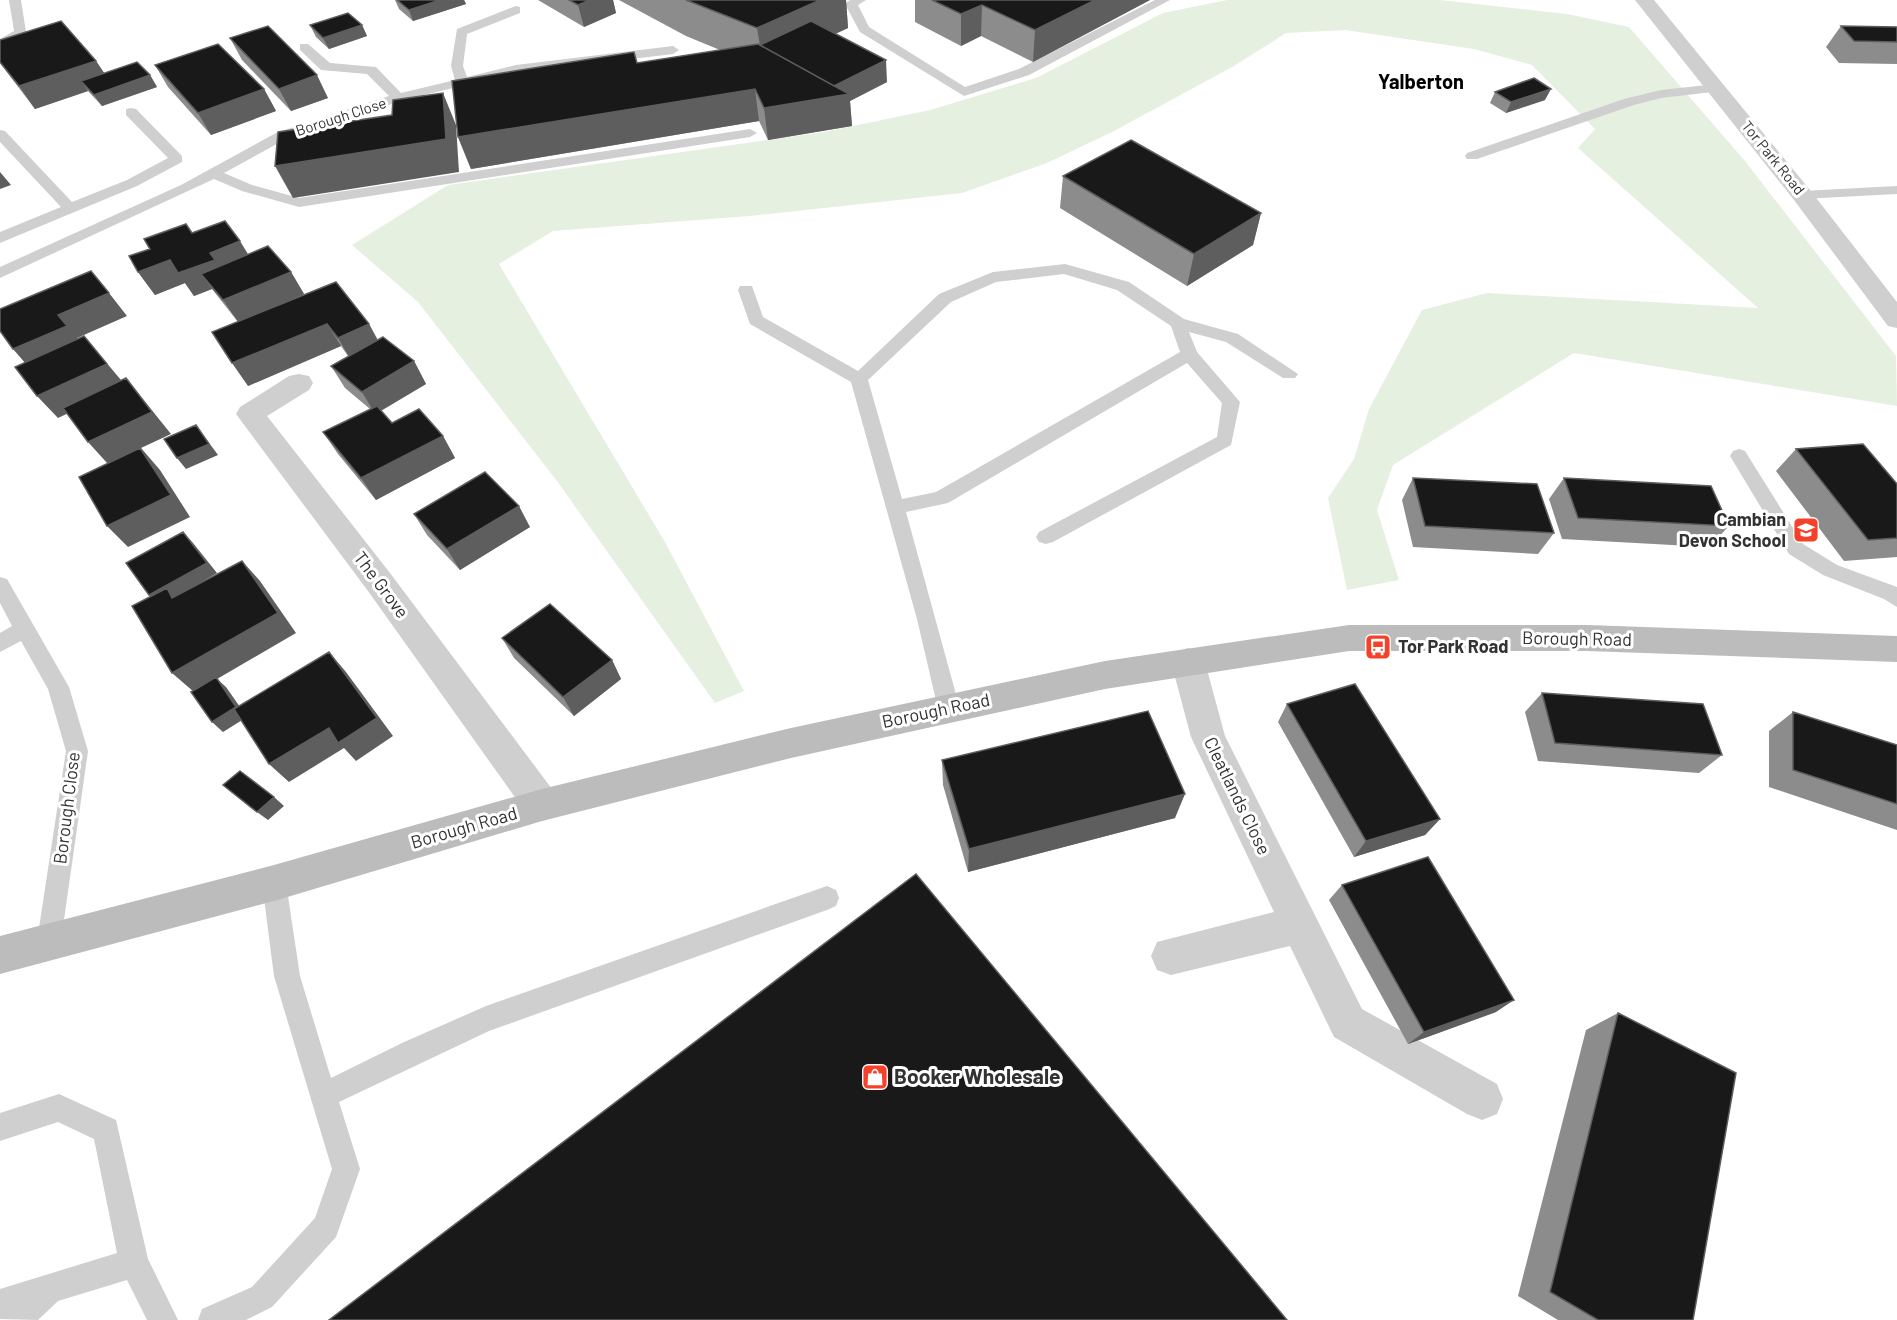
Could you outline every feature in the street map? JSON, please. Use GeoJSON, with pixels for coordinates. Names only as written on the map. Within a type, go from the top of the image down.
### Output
{"type":"FeatureCollection","features":[{"type":"Feature","properties":{"kind":"main road","name":"Borough Road"},"geometry":{"type":"LineString","coordinates":[[0,955],[274,883],[542,805],[791,742],[1104,675],[1349,638],[1587,638],[1897,649]]}},
{"type":"Feature","properties":{"kind":"street","name":"Tor Park Road"},"geometry":{"type":"LineString","coordinates":[[1644,0],[1802,195],[1897,320]]}},
{"type":"Feature","properties":{"kind":"street","name":"The Grove"},"geometry":{"type":"LineString","coordinates":[[299,383],[250,414],[379,582],[542,805]]}},
{"type":"Feature","properties":{"kind":"street","name":"Cleatlands Close"},"geometry":{"type":"LineString","coordinates":[[1188,662],[1208,737],[1348,1023],[1482,1099]]}},
{"type":"Feature","properties":{"kind":"street"},"geometry":{"type":"LineString","coordinates":[[1170,956],[1300,925]]}},
{"type":"Feature","properties":{"kind":"lane"},"geometry":{"type":"LineString","coordinates":[[852,1],[864,29],[964,92],[1024,72],[1164,0]]}},
{"type":"Feature","properties":{"kind":"lane"},"geometry":{"type":"LineString","coordinates":[[0,17],[15,7],[20,32],[0,44]]}},
{"type":"Feature","properties":{"kind":"lane"},"geometry":{"type":"LineString","coordinates":[[462,82],[457,66],[461,32],[516,10]]}},
{"type":"Feature","properties":{"kind":"lane"},"geometry":{"type":"LineString","coordinates":[[304,47],[327,67],[371,70],[400,97],[412,113],[403,117]]}},
{"type":"Feature","properties":{"kind":"lane","name":"Borough Close"},"geometry":{"type":"LineString","coordinates":[[0,273],[186,189],[281,136],[400,97],[516,69],[673,50]]}},
{"type":"Feature","properties":{"kind":"lane"},"geometry":{"type":"LineString","coordinates":[[1472,156],[1629,102],[1661,94],[1716,88]]}},
{"type":"Feature","properties":{"kind":"lane"},"geometry":{"type":"LineString","coordinates":[[0,238],[132,183],[177,159],[131,112]]}},
{"type":"Feature","properties":{"kind":"lane"},"geometry":{"type":"LineString","coordinates":[[213,173],[248,188],[299,203],[750,133]]}},
{"type":"Feature","properties":{"kind":"lane"},"geometry":{"type":"LineString","coordinates":[[0,134],[70,208]]}},
{"type":"Feature","properties":{"kind":"lane"},"geometry":{"type":"LineString","coordinates":[[1802,195],[1897,190]]}},
{"type":"Feature","properties":{"kind":"lane"},"geometry":{"type":"LineString","coordinates":[[859,379],[945,298],[993,277],[1065,269],[1123,286],[1178,322],[1232,338],[1289,374]]}},
{"type":"Feature","properties":{"kind":"lane"},"geometry":{"type":"LineString","coordinates":[[746,291],[756,320],[859,379],[949,709]]}},
{"type":"Feature","properties":{"kind":"lane"},"geometry":{"type":"LineString","coordinates":[[1046,537],[1225,440],[1231,402],[1189,354],[1178,322]]}},
{"type":"Feature","properties":{"kind":"lane"},"geometry":{"type":"LineString","coordinates":[[895,507],[941,498],[1189,354]]}},
{"type":"Feature","properties":{"kind":"lane"},"geometry":{"type":"LineString","coordinates":[[1739,456],[1796,549],[1830,570],[1891,593],[1897,599]]}},
{"type":"Feature","properties":{"kind":"lane","name":"Borough Close"},"geometry":{"type":"LineString","coordinates":[[0,585],[58,687],[77,751],[49,941]]}},
{"type":"Feature","properties":{"kind":"lane"},"geometry":{"type":"LineString","coordinates":[[0,643],[24,629]]}},
{"type":"Feature","properties":{"kind":"lane"},"geometry":{"type":"LineString","coordinates":[[213,1320],[262,1297],[326,1227],[346,1169],[287,976],[274,883]]}},
{"type":"Feature","properties":{"kind":"lane"},"geometry":{"type":"LineString","coordinates":[[325,1095],[411,1052],[486,1019],[827,898]]}},
{"type":"Feature","properties":{"kind":"lane"},"geometry":{"type":"LineString","coordinates":[[0,1127],[59,1108],[106,1130],[134,1263],[163,1320]]}},
{"type":"Feature","properties":{"kind":"lane"},"geometry":{"type":"LineString","coordinates":[[0,1304],[51,1286],[134,1263]]}},
{"type":"Feature","properties":{"kind":"lane"},"geometry":{"type":"LineString","coordinates":[[16,1320],[51,1286]]}},
{"type":"Feature","properties":{"kind":"green space"},"geometry":{"type":"Polygon","coordinates":[[[1227,0],[1440,0],[1567,14],[1629,27],[1745,161],[1896,356],[1897,406],[1574,353],[1393,465],[1377,510],[1399,580],[1347,590],[1328,498],[1354,459],[1369,409],[1422,310],[1487,293],[1758,308],[1578,148],[1595,129],[1532,65],[1474,49],[1345,30],[1286,33],[1234,66],[1114,131],[1047,163],[962,193],[750,216],[553,231],[499,264],[665,542],[744,691],[715,703],[557,481],[418,302],[352,245],[448,185],[824,132],[930,110],[1036,78],[1163,13],[1227,0]]]}},
{"type":"Feature","properties":{"kind":"building"},"geometry":{"type":"Polygon","coordinates":[[[397,0],[440,0],[409,10],[397,0]]]}},
{"type":"Feature","properties":{"kind":"building"},"geometry":{"type":"Polygon","coordinates":[[[569,0],[590,0],[578,5],[569,0]]]}},
{"type":"Feature","properties":{"kind":"building"},"geometry":{"type":"Polygon","coordinates":[[[686,0],[820,0],[757,28],[686,0]]]}},
{"type":"Feature","properties":{"kind":"building"},"geometry":{"type":"Polygon","coordinates":[[[932,0],[1095,0],[1035,30],[982,5],[961,14],[932,0]]]}},
{"type":"Feature","properties":{"kind":"building"},"geometry":{"type":"Polygon","coordinates":[[[348,13],[362,25],[323,38],[310,25],[348,13]]]}},
{"type":"Feature","properties":{"kind":"building"},"geometry":{"type":"Polygon","coordinates":[[[61,21],[96,61],[19,86],[0,62],[0,40],[61,21]]]}},
{"type":"Feature","properties":{"kind":"building"},"geometry":{"type":"Polygon","coordinates":[[[811,21],[886,60],[834,86],[760,45],[811,21]]]}},
{"type":"Feature","properties":{"kind":"building"},"geometry":{"type":"Polygon","coordinates":[[[268,26],[317,75],[279,89],[230,38],[268,26]]]}},
{"type":"Feature","properties":{"kind":"building"},"geometry":{"type":"Polygon","coordinates":[[[1841,26],[1897,27],[1897,42],[1854,41],[1841,26]]]}},
{"type":"Feature","properties":{"kind":"building"},"geometry":{"type":"Polygon","coordinates":[[[218,44],[264,89],[198,113],[155,65],[218,44]]]}},
{"type":"Feature","properties":{"kind":"building"},"geometry":{"type":"Polygon","coordinates":[[[758,44],[849,94],[764,108],[755,89],[458,137],[452,81],[634,52],[637,63],[758,44]]]}},
{"type":"Feature","properties":{"kind":"building"},"geometry":{"type":"Polygon","coordinates":[[[137,62],[150,75],[94,95],[81,81],[137,62]]]}},
{"type":"Feature","properties":{"kind":"building"},"geometry":{"type":"Polygon","coordinates":[[[1534,78],[1551,89],[1511,102],[1495,92],[1534,78]]]}},
{"type":"Feature","properties":{"kind":"building"},"geometry":{"type":"Polygon","coordinates":[[[443,93],[446,139],[275,166],[278,132],[392,115],[393,100],[443,93]]]}},
{"type":"Feature","properties":{"kind":"building"},"geometry":{"type":"Polygon","coordinates":[[[1131,140],[1261,213],[1194,254],[1063,176],[1131,140]]]}},
{"type":"Feature","properties":{"kind":"building"},"geometry":{"type":"Polygon","coordinates":[[[225,221],[240,241],[210,253],[215,260],[178,273],[170,260],[138,272],[129,256],[150,249],[144,239],[186,224],[192,233],[225,221]]]}},
{"type":"Feature","properties":{"kind":"building"},"geometry":{"type":"Polygon","coordinates":[[[268,246],[291,272],[223,300],[201,274],[268,246]]]}},
{"type":"Feature","properties":{"kind":"building"},"geometry":{"type":"Polygon","coordinates":[[[91,271],[109,293],[58,315],[67,326],[13,349],[0,331],[0,309],[91,271]]]}},
{"type":"Feature","properties":{"kind":"building"},"geometry":{"type":"Polygon","coordinates":[[[336,282],[369,324],[338,338],[327,324],[232,363],[212,332],[336,282]]]}},
{"type":"Feature","properties":{"kind":"building"},"geometry":{"type":"Polygon","coordinates":[[[84,336],[107,364],[37,396],[15,367],[84,336]]]}},
{"type":"Feature","properties":{"kind":"building"},"geometry":{"type":"Polygon","coordinates":[[[383,337],[414,361],[362,392],[331,366],[383,337]]]}},
{"type":"Feature","properties":{"kind":"building"},"geometry":{"type":"Polygon","coordinates":[[[126,378],[152,412],[88,442],[63,408],[126,378]]]}},
{"type":"Feature","properties":{"kind":"building"},"geometry":{"type":"Polygon","coordinates":[[[377,406],[392,423],[419,409],[443,436],[361,478],[323,432],[377,406]]]}},
{"type":"Feature","properties":{"kind":"building"},"geometry":{"type":"Polygon","coordinates":[[[196,425],[209,444],[177,458],[164,439],[196,425]]]}},
{"type":"Feature","properties":{"kind":"building"},"geometry":{"type":"Polygon","coordinates":[[[1863,444],[1897,484],[1897,538],[1868,540],[1796,449],[1863,444]]]}},
{"type":"Feature","properties":{"kind":"building"},"geometry":{"type":"Polygon","coordinates":[[[140,448],[171,495],[107,526],[79,477],[140,448]]]}},
{"type":"Feature","properties":{"kind":"building"},"geometry":{"type":"Polygon","coordinates":[[[485,472],[519,506],[447,549],[414,514],[485,472]]]}},
{"type":"Feature","properties":{"kind":"building"},"geometry":{"type":"Polygon","coordinates":[[[1413,478],[1537,484],[1554,533],[1425,526],[1413,478]]]}},
{"type":"Feature","properties":{"kind":"building"},"geometry":{"type":"Polygon","coordinates":[[[1564,478],[1711,486],[1729,526],[1578,518],[1564,478]]]}},
{"type":"Feature","properties":{"kind":"building"},"geometry":{"type":"Polygon","coordinates":[[[183,532],[207,563],[149,595],[126,563],[183,532]]]}},
{"type":"Feature","properties":{"kind":"building"},"geometry":{"type":"Polygon","coordinates":[[[242,561],[278,613],[172,673],[132,606],[167,588],[172,598],[242,561]]]}},
{"type":"Feature","properties":{"kind":"building"},"geometry":{"type":"Polygon","coordinates":[[[550,604],[612,660],[563,697],[502,638],[550,604]]]}},
{"type":"Feature","properties":{"kind":"building"},"geometry":{"type":"Polygon","coordinates":[[[329,652],[377,718],[338,743],[329,728],[269,764],[234,709],[329,652]]]}},
{"type":"Feature","properties":{"kind":"building"},"geometry":{"type":"Polygon","coordinates":[[[216,677],[236,707],[212,722],[191,692],[216,677]]]}},
{"type":"Feature","properties":{"kind":"building"},"geometry":{"type":"Polygon","coordinates":[[[1355,684],[1440,819],[1366,841],[1287,704],[1355,684]]]}},
{"type":"Feature","properties":{"kind":"building"},"geometry":{"type":"Polygon","coordinates":[[[1542,693],[1703,704],[1722,755],[1555,743],[1542,693]]]}},
{"type":"Feature","properties":{"kind":"building"},"geometry":{"type":"Polygon","coordinates":[[[1148,711],[1185,794],[969,849],[942,760],[1148,711]]]}},
{"type":"Feature","properties":{"kind":"building"},"geometry":{"type":"Polygon","coordinates":[[[1793,712],[1897,745],[1897,804],[1793,770],[1793,712]]]}},
{"type":"Feature","properties":{"kind":"building"},"geometry":{"type":"Polygon","coordinates":[[[240,771],[274,797],[257,812],[223,785],[240,771]]]}},
{"type":"Feature","properties":{"kind":"building"},"geometry":{"type":"Polygon","coordinates":[[[1428,857],[1514,1000],[1424,1032],[1342,885],[1428,857]]]}},
{"type":"Feature","properties":{"kind":"building","name":"Booker Wholesale"},"geometry":{"type":"Polygon","coordinates":[[[916,874],[1287,1320],[329,1320],[916,874]]]}},
{"type":"Feature","properties":{"kind":"building"},"geometry":{"type":"Polygon","coordinates":[[[1618,1013],[1736,1073],[1693,1320],[1598,1320],[1550,1292],[1618,1013]]]}},
{"type":"Feature","properties":{"kind":"place","name":"Cambian Devon School"},"geometry":{"type":"Point","coordinates":[1806,530]}},
{"type":"Feature","properties":{"kind":"place","name":"Tor Park Road"},"geometry":{"type":"Point","coordinates":[1378,647]}},
{"type":"Feature","properties":{"kind":"place","name":"Booker Wholesale"},"geometry":{"type":"Point","coordinates":[875,1077]}},
{"type":"Feature","properties":{"kind":"district","name":"Yalberton"},"geometry":{"type":"Point","coordinates":[1421,82]}}]}
